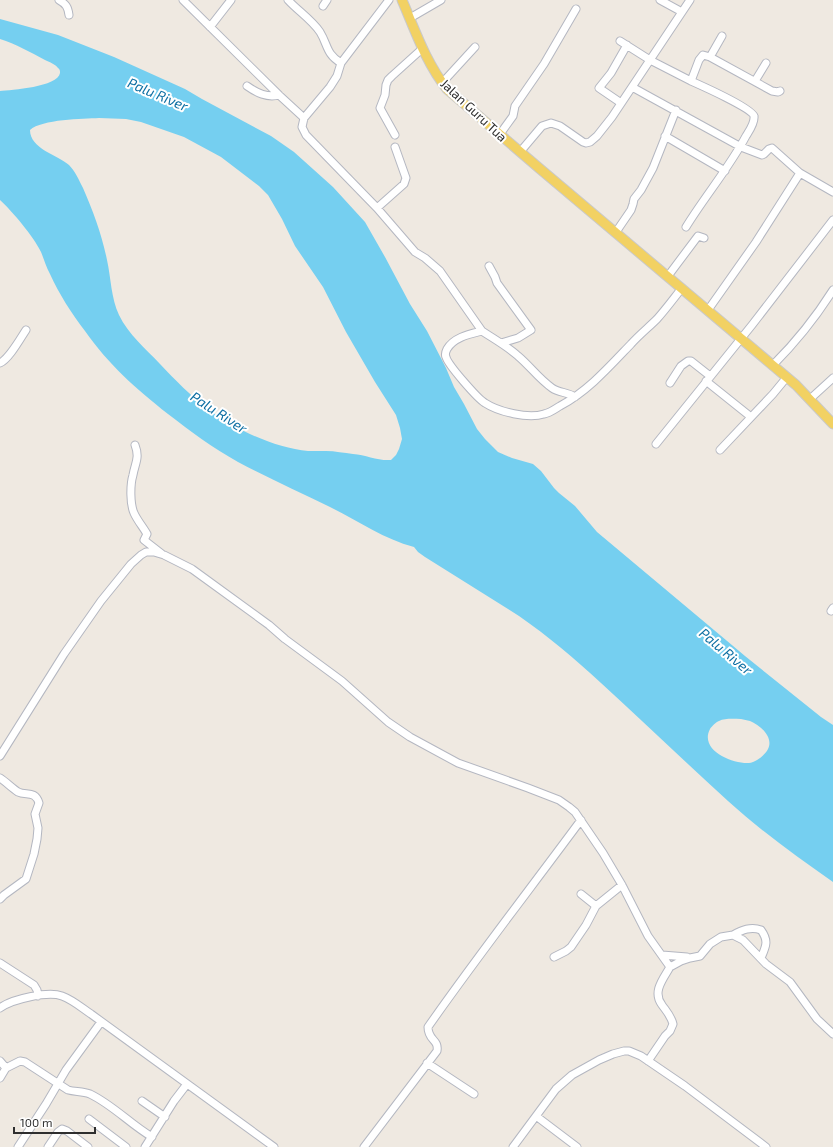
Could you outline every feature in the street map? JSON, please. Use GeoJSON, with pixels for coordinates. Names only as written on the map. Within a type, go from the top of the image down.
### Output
{"type":"FeatureCollection","features":[{"type":"Feature","properties":{"kind":"main road","name":"Jalan Guru Tua"},"geometry":{"type":"LineString","coordinates":[[402,0],[423,48],[437,75],[447,89],[787,377],[833,424]]}},
{"type":"Feature","properties":{"kind":"street"},"geometry":{"type":"LineString","coordinates":[[60,0],[68,8],[69,15]]}},
{"type":"Feature","properties":{"kind":"street"},"geometry":{"type":"LineString","coordinates":[[183,0],[279,96],[304,118]]}},
{"type":"Feature","properties":{"kind":"street"},"geometry":{"type":"LineString","coordinates":[[210,27],[231,0]]}},
{"type":"Feature","properties":{"kind":"street"},"geometry":{"type":"LineString","coordinates":[[288,0],[317,28],[331,55],[341,63]]}},
{"type":"Feature","properties":{"kind":"street"},"geometry":{"type":"LineString","coordinates":[[389,0],[341,63],[337,76],[330,87],[304,118],[302,127],[306,135],[377,208],[415,252],[425,258],[440,271],[482,331],[518,356],[537,376],[552,388],[562,393],[572,394],[575,397]]}},
{"type":"Feature","properties":{"kind":"street"},"geometry":{"type":"LineString","coordinates":[[410,18],[441,0]]}},
{"type":"Feature","properties":{"kind":"street"},"geometry":{"type":"LineString","coordinates":[[660,0],[682,12]]}},
{"type":"Feature","properties":{"kind":"street"},"geometry":{"type":"LineString","coordinates":[[520,152],[542,126],[551,123],[555,123],[586,143],[590,142],[601,131],[622,103],[690,0]]}},
{"type":"Feature","properties":{"kind":"street"},"geometry":{"type":"LineString","coordinates":[[500,134],[513,116],[515,106],[544,64],[576,9]]}},
{"type":"Feature","properties":{"kind":"street"},"geometry":{"type":"LineString","coordinates":[[710,57],[722,36]]}},
{"type":"Feature","properties":{"kind":"street"},"geometry":{"type":"LineString","coordinates":[[620,41],[672,72],[703,86],[754,114],[751,127],[740,147],[686,227]]}},
{"type":"Feature","properties":{"kind":"street"},"geometry":{"type":"LineString","coordinates":[[622,103],[599,88],[611,73],[627,45]]}},
{"type":"Feature","properties":{"kind":"street"},"geometry":{"type":"LineString","coordinates":[[442,83],[475,47]]}},
{"type":"Feature","properties":{"kind":"street"},"geometry":{"type":"LineString","coordinates":[[396,135],[380,108],[385,95],[387,82],[423,48]]}},
{"type":"Feature","properties":{"kind":"street"},"geometry":{"type":"LineString","coordinates":[[691,81],[703,55],[734,67],[772,91],[778,92],[780,90]]}},
{"type":"Feature","properties":{"kind":"street"},"geometry":{"type":"LineString","coordinates":[[755,81],[766,63]]}},
{"type":"Feature","properties":{"kind":"street"},"geometry":{"type":"LineString","coordinates":[[247,86],[257,93],[265,96],[279,96]]}},
{"type":"Feature","properties":{"kind":"street"},"geometry":{"type":"LineString","coordinates":[[632,87],[676,110],[740,147],[762,155],[772,148],[800,173],[833,192]]}},
{"type":"Feature","properties":{"kind":"street"},"geometry":{"type":"LineString","coordinates":[[616,232],[631,210],[634,199],[641,190],[650,173],[676,110]]}},
{"type":"Feature","properties":{"kind":"street"},"geometry":{"type":"LineString","coordinates":[[665,136],[725,171]]}},
{"type":"Feature","properties":{"kind":"street"},"geometry":{"type":"LineString","coordinates":[[377,208],[406,181],[395,147]]}},
{"type":"Feature","properties":{"kind":"street"},"geometry":{"type":"LineString","coordinates":[[708,310],[759,237],[800,173]]}},
{"type":"Feature","properties":{"kind":"street"},"geometry":{"type":"LineString","coordinates":[[656,444],[741,339],[833,220]]}},
{"type":"Feature","properties":{"kind":"street"},"geometry":{"type":"LineString","coordinates":[[668,276],[697,237],[700,236],[704,238]]}},
{"type":"Feature","properties":{"kind":"street"},"geometry":{"type":"LineString","coordinates":[[489,266],[497,283],[531,330],[523,336],[501,343]]}},
{"type":"Feature","properties":{"kind":"street"},"geometry":{"type":"LineString","coordinates":[[482,331],[462,337],[451,344],[445,357],[448,362],[463,381],[485,403],[502,411],[519,415],[534,416],[544,414],[575,397],[605,371],[657,318],[682,288]]}},
{"type":"Feature","properties":{"kind":"street"},"geometry":{"type":"LineString","coordinates":[[773,365],[799,337],[818,313],[833,290]]}},
{"type":"Feature","properties":{"kind":"street"},"geometry":{"type":"LineString","coordinates":[[0,364],[26,330]]}},
{"type":"Feature","properties":{"kind":"street"},"geometry":{"type":"LineString","coordinates":[[670,383],[685,362],[691,361],[708,379],[751,417]]}},
{"type":"Feature","properties":{"kind":"street"},"geometry":{"type":"LineString","coordinates":[[720,450],[787,377]]}},
{"type":"Feature","properties":{"kind":"street"},"geometry":{"type":"LineString","coordinates":[[810,399],[833,378]]}},
{"type":"Feature","properties":{"kind":"street"},"geometry":{"type":"LineString","coordinates":[[135,445],[138,459],[132,477],[131,496],[133,512],[147,534],[144,540],[164,555]]}},
{"type":"Feature","properties":{"kind":"street"},"geometry":{"type":"LineString","coordinates":[[0,756],[64,654],[101,601],[131,564],[141,554],[146,552],[154,552],[164,555],[192,569],[269,625],[285,639],[342,681],[388,722],[410,737],[458,763],[559,800],[572,810],[581,820],[603,853],[622,884],[648,936],[670,967]]}},
{"type":"Feature","properties":{"kind":"street"},"geometry":{"type":"LineString","coordinates":[[0,778],[17,792],[32,794],[39,803],[35,814],[38,828],[37,839],[26,879],[0,899]]}},
{"type":"Feature","properties":{"kind":"street"},"geometry":{"type":"LineString","coordinates":[[364,1147],[437,1050],[438,1046],[435,1041],[430,1038],[428,1027],[468,970],[581,820]]}},
{"type":"Feature","properties":{"kind":"street"},"geometry":{"type":"LineString","coordinates":[[554,957],[566,951],[573,944],[586,925],[596,906],[622,884]]}},
{"type":"Feature","properties":{"kind":"street"},"geometry":{"type":"LineString","coordinates":[[581,894],[596,906]]}},
{"type":"Feature","properties":{"kind":"street"},"geometry":{"type":"LineString","coordinates":[[648,1061],[670,1031],[673,1024],[671,1017],[659,1001],[658,990],[670,967],[681,961],[700,956],[710,944],[721,937],[733,935],[750,928],[761,930],[766,939],[766,946],[760,958]]}},
{"type":"Feature","properties":{"kind":"street"},"geometry":{"type":"LineString","coordinates":[[733,935],[743,940],[760,958],[790,982],[818,1019],[833,1034]]}},
{"type":"Feature","properties":{"kind":"street"},"geometry":{"type":"LineString","coordinates":[[662,955],[690,958]]}},
{"type":"Feature","properties":{"kind":"street"},"geometry":{"type":"LineString","coordinates":[[0,963],[34,985],[38,990],[38,996]]}},
{"type":"Feature","properties":{"kind":"street"},"geometry":{"type":"LineString","coordinates":[[0,1008],[14,1000],[48,994],[62,996],[101,1022],[274,1147]]}},
{"type":"Feature","properties":{"kind":"street"},"geometry":{"type":"LineString","coordinates":[[18,1147],[66,1070],[101,1022]]}},
{"type":"Feature","properties":{"kind":"street"},"geometry":{"type":"LineString","coordinates":[[513,1147],[556,1089],[567,1078],[581,1069],[606,1057],[624,1051],[629,1051],[641,1056],[685,1086],[766,1147]]}},
{"type":"Feature","properties":{"kind":"street"},"geometry":{"type":"LineString","coordinates":[[0,1061],[6,1068]]}},
{"type":"Feature","properties":{"kind":"street"},"geometry":{"type":"LineString","coordinates":[[0,1078],[6,1068],[22,1061],[58,1084],[73,1091],[89,1094],[119,1112],[141,1130],[152,1136]]}},
{"type":"Feature","properties":{"kind":"street"},"geometry":{"type":"LineString","coordinates":[[427,1063],[474,1094]]}},
{"type":"Feature","properties":{"kind":"street"},"geometry":{"type":"LineString","coordinates":[[145,1147],[174,1101],[187,1084]]}},
{"type":"Feature","properties":{"kind":"street"},"geometry":{"type":"LineString","coordinates":[[142,1101],[165,1117]]}},
{"type":"Feature","properties":{"kind":"street"},"geometry":{"type":"LineString","coordinates":[[536,1116],[577,1147]]}},
{"type":"Feature","properties":{"kind":"street"},"geometry":{"type":"LineString","coordinates":[[89,1119],[126,1147]]}},
{"type":"Feature","properties":{"kind":"street"},"geometry":{"type":"LineString","coordinates":[[48,1147],[58,1132],[62,1129],[67,1131],[88,1147]]}},
{"type":"Feature","properties":{"kind":"water","name":"Palu River"},"geometry":{"type":"Polygon","coordinates":[[[0,19],[58,35],[114,57],[185,89],[271,136],[294,152],[333,187],[365,222],[410,304],[427,331],[454,387],[477,429],[485,439],[498,452],[533,464],[541,471],[559,493],[575,506],[597,532],[745,656],[833,725],[833,882],[753,823],[591,674],[561,648],[519,616],[425,557],[414,547],[382,535],[330,507],[229,457],[168,414],[123,376],[103,355],[75,318],[57,289],[38,246],[22,224],[0,200],[0,91],[43,85],[57,78],[60,71],[54,64],[0,39],[0,19]],[[73,119],[36,126],[30,130],[31,137],[39,147],[69,165],[80,182],[94,214],[103,241],[116,308],[127,329],[132,335],[195,399],[230,424],[242,430],[269,442],[295,449],[336,452],[381,460],[391,460],[396,455],[402,439],[396,415],[346,332],[323,287],[295,246],[268,195],[259,186],[221,157],[184,137],[141,122],[126,119],[73,119]],[[724,719],[715,723],[710,729],[708,737],[709,743],[713,749],[726,758],[742,763],[750,763],[761,758],[768,749],[769,740],[768,736],[758,725],[741,719],[724,719]]]}}]}
